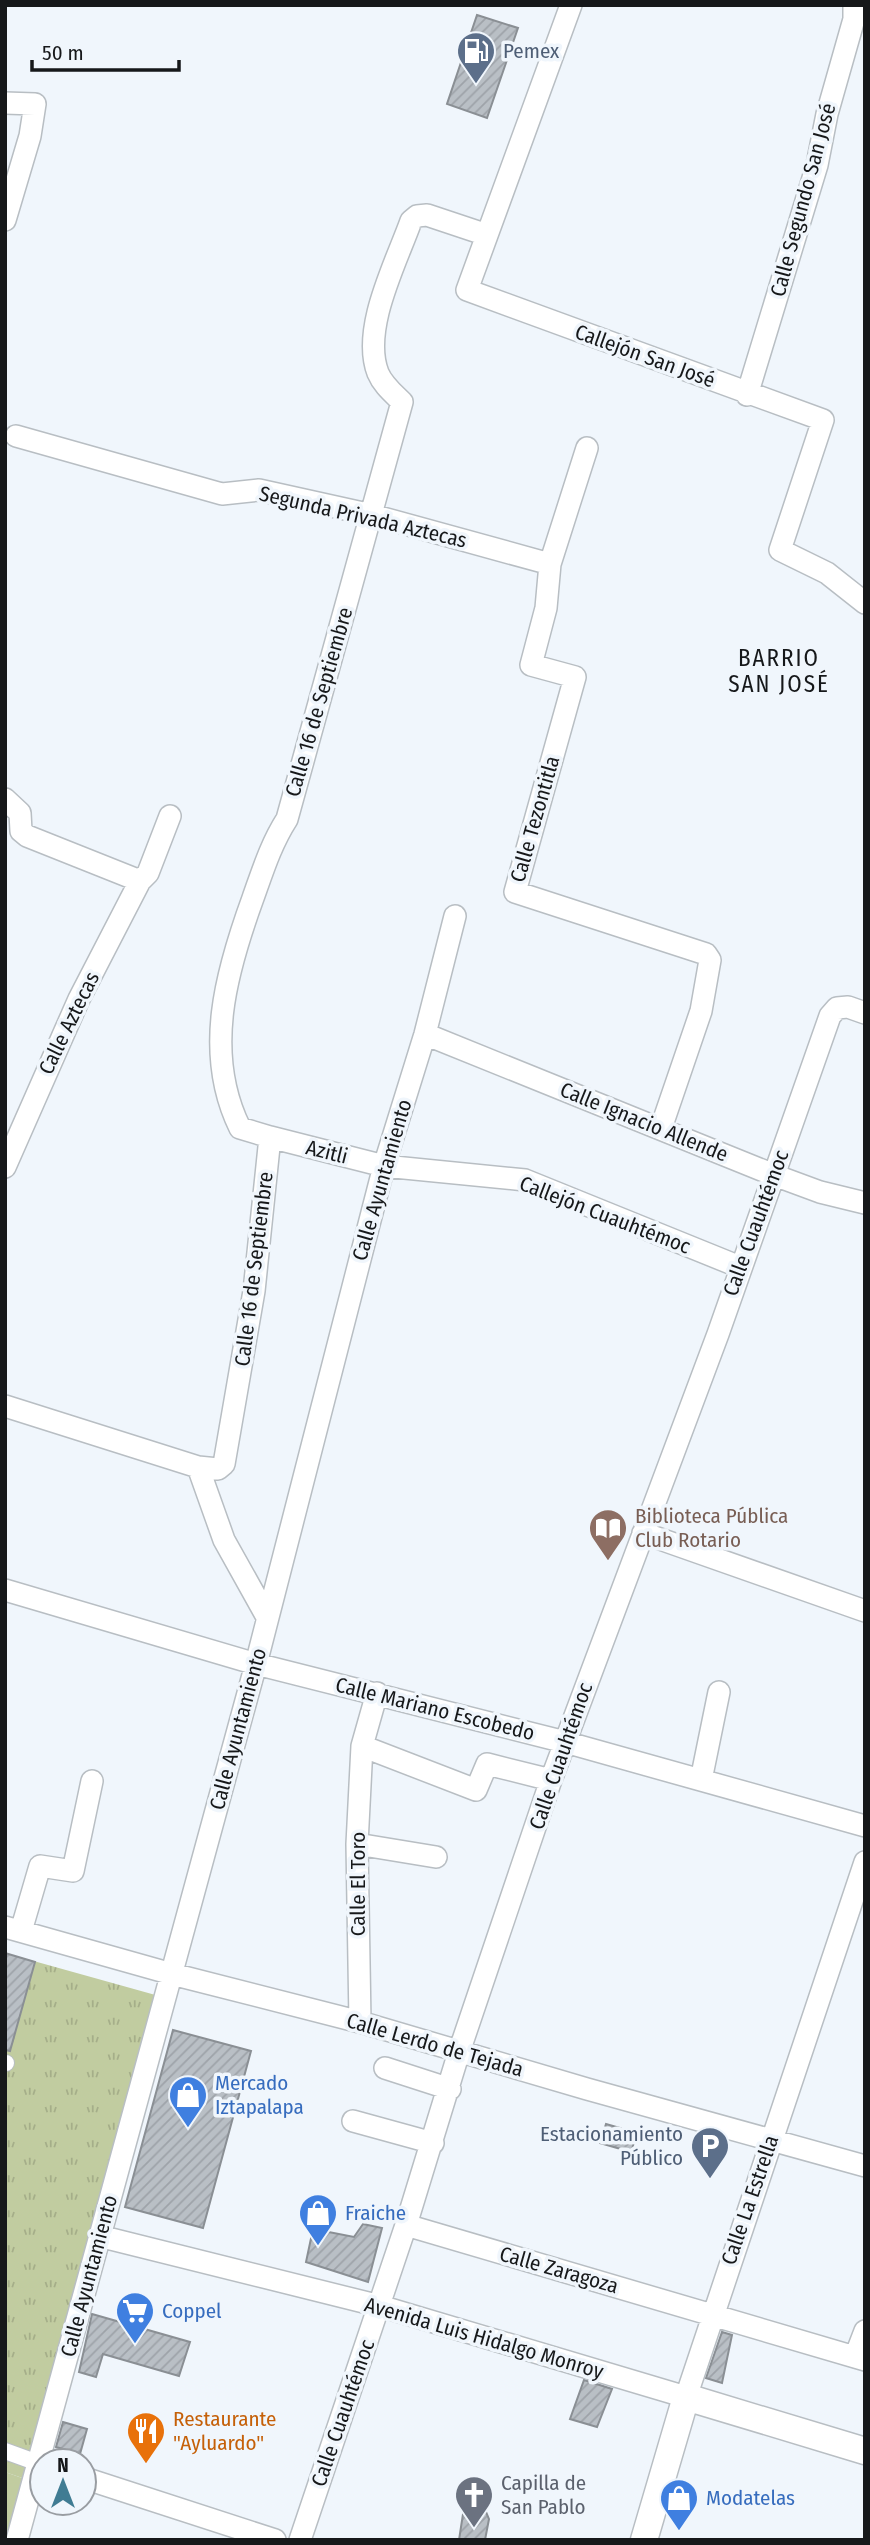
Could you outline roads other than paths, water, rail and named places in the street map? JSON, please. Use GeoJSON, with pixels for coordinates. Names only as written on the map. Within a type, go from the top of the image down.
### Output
{"type":"FeatureCollection","features":[{"type":"Feature","properties":{"kind":"street"},"geometry":{"type":"LineString","coordinates":[[487,235],[571,5]]}},
{"type":"Feature","properties":{"kind":"street","name":"Calle Segundo San José"},"geometry":{"type":"LineString","coordinates":[[747,395],[817,164],[827,114],[854,19],[854,5]]}},
{"type":"Feature","properties":{"kind":"street"},"geometry":{"type":"LineString","coordinates":[[5,103],[35,104],[30,135],[5,220]]}},
{"type":"Feature","properties":{"kind":"street","name":"Calle 16 de Septiembre"},"geometry":{"type":"LineString","coordinates":[[198,1467],[218,1469],[224,1464],[227,1455],[255,1282],[270,1137],[240,1128],[230,1108],[221,1063],[222,1003],[234,948],[274,839],[286,819],[402,402],[385,386],[378,373],[372,347],[374,328],[411,221],[417,215],[427,215],[487,235]]}},
{"type":"Feature","properties":{"kind":"street","name":"Callejón San José"},"geometry":{"type":"LineString","coordinates":[[487,235],[467,290],[747,395],[823,420],[780,551],[827,573],[865,603]]}},
{"type":"Feature","properties":{"kind":"street","name":"Segunda Privada Aztecas"},"geometry":{"type":"LineString","coordinates":[[16,436],[222,494],[259,490],[372,515],[550,564]]}},
{"type":"Feature","properties":{"kind":"street","name":"Calle Tezontitla"},"geometry":{"type":"LineString","coordinates":[[587,448],[550,564],[546,608],[531,665],[575,677],[515,892],[706,954],[710,960],[701,1012],[662,1128]]}},
{"type":"Feature","properties":{"kind":"street"},"geometry":{"type":"LineString","coordinates":[[5,799],[20,813],[21,831],[27,835],[140,881]]}},
{"type":"Feature","properties":{"kind":"street","name":"Calle Aztecas"},"geometry":{"type":"LineString","coordinates":[[5,1167],[79,999],[140,881],[148,873],[170,816]]}},
{"type":"Feature","properties":{"kind":"street","name":"Calle Ayuntamiento"},"geometry":{"type":"LineString","coordinates":[[44,2447],[99,2236],[256,1664],[384,1166],[425,1034],[455,916]]}},
{"type":"Feature","properties":{"kind":"street","name":"Calle Cuauhtémoc"},"geometry":{"type":"LineString","coordinates":[[300,2540],[407,2225],[459,2052],[551,1780],[830,1016],[837,1008],[848,1007],[865,1013]]}},
{"type":"Feature","properties":{"kind":"street","name":"Calle Ignacio Allende"},"geometry":{"type":"LineString","coordinates":[[425,1034],[774,1175],[820,1192],[865,1203]]}},
{"type":"Feature","properties":{"kind":"street","name":"Azitli"},"geometry":{"type":"LineString","coordinates":[[270,1137],[384,1166]]}},
{"type":"Feature","properties":{"kind":"street","name":"Callejón Cuauhtémoc"},"geometry":{"type":"LineString","coordinates":[[384,1166],[526,1180],[740,1267]]}},
{"type":"Feature","properties":{"kind":"street"},"geometry":{"type":"LineString","coordinates":[[5,1406],[198,1467],[224,1540],[267,1617]]}},
{"type":"Feature","properties":{"kind":"street"},"geometry":{"type":"LineString","coordinates":[[643,1533],[865,1611]]}},
{"type":"Feature","properties":{"kind":"street","name":"Calle Mariano Escobedo"},"geometry":{"type":"LineString","coordinates":[[5,1590],[256,1664],[565,1742],[865,1826]]}},
{"type":"Feature","properties":{"kind":"street"},"geometry":{"type":"LineString","coordinates":[[701,1780],[719,1692]]}},
{"type":"Feature","properties":{"kind":"street","name":"Calle El Toro"},"geometry":{"type":"LineString","coordinates":[[360,2022],[357,1844],[362,1746],[377,1693]]}},
{"type":"Feature","properties":{"kind":"street"},"geometry":{"type":"LineString","coordinates":[[362,1746],[477,1790],[487,1764],[551,1780]]}},
{"type":"Feature","properties":{"kind":"street"},"geometry":{"type":"LineString","coordinates":[[13,1929],[40,1866],[73,1871],[92,1781]]}},
{"type":"Feature","properties":{"kind":"street"},"geometry":{"type":"LineString","coordinates":[[357,1844],[436,1857]]}},
{"type":"Feature","properties":{"kind":"street","name":"Calle La Estrella"},"geometry":{"type":"LineString","coordinates":[[644,2540],[712,2314],[865,1862]]}},
{"type":"Feature","properties":{"kind":"street","name":"Calle Lerdo de Tejada"},"geometry":{"type":"LineString","coordinates":[[13,1929],[172,1974],[360,2022],[865,2166]]}},
{"type":"Feature","properties":{"kind":"street"},"geometry":{"type":"LineString","coordinates":[[385,2068],[450,2089]]}},
{"type":"Feature","properties":{"kind":"street"},"geometry":{"type":"LineString","coordinates":[[354,2121],[433,2143]]}},
{"type":"Feature","properties":{"kind":"street","name":"Calle Zaragoza"},"geometry":{"type":"LineString","coordinates":[[407,2225],[860,2358]]}},
{"type":"Feature","properties":{"kind":"street","name":"Avenida Luis Hidalgo Monroy"},"geometry":{"type":"LineString","coordinates":[[99,2236],[380,2306],[865,2451]]}},
{"type":"Feature","properties":{"kind":"street"},"geometry":{"type":"LineString","coordinates":[[860,2358],[865,2331]]}},
{"type":"Feature","properties":{"kind":"street"},"geometry":{"type":"LineString","coordinates":[[5,2451],[28,2459]]}},
{"type":"Feature","properties":{"kind":"street"},"geometry":{"type":"LineString","coordinates":[[98,2483],[275,2540]]}},
{"type":"Feature","properties":{"kind":"street","name":"Calle Ayuntamiento"},"geometry":{"type":"LineString","coordinates":[[17,2540],[28,2503]]}},
{"type":"Feature","properties":{"kind":"place","name":"Pemex"},"geometry":{"type":"Point","coordinates":[476,85]}},
{"type":"Feature","properties":{"kind":"place","name":"Biblioteca Pública Club Rotario"},"geometry":{"type":"Point","coordinates":[608,1562]}},
{"type":"Feature","properties":{"kind":"place","name":"Mercado Iztapalapa"},"geometry":{"type":"Point","coordinates":[188,2129]}},
{"type":"Feature","properties":{"kind":"place","name":"Estacionamiento Público"},"geometry":{"type":"Point","coordinates":[710,2180]}},
{"type":"Feature","properties":{"kind":"place","name":"Fraiche"},"geometry":{"type":"Point","coordinates":[318,2247]}},
{"type":"Feature","properties":{"kind":"place","name":"Coppel"},"geometry":{"type":"Point","coordinates":[135,2345]}},
{"type":"Feature","properties":{"kind":"place","name":"Restaurante \"Ayluardo\""},"geometry":{"type":"Point","coordinates":[146,2465]}},
{"type":"Feature","properties":{"kind":"place","name":"Capilla de San Pablo"},"geometry":{"type":"Point","coordinates":[474,2529]}},
{"type":"Feature","properties":{"kind":"place","name":"Modatelas"},"geometry":{"type":"Point","coordinates":[679,2532]}},
{"type":"Feature","properties":{"kind":"district","name":"BARRIO SAN JOSÉ"},"geometry":{"type":"Point","coordinates":[779,671]}}]}
